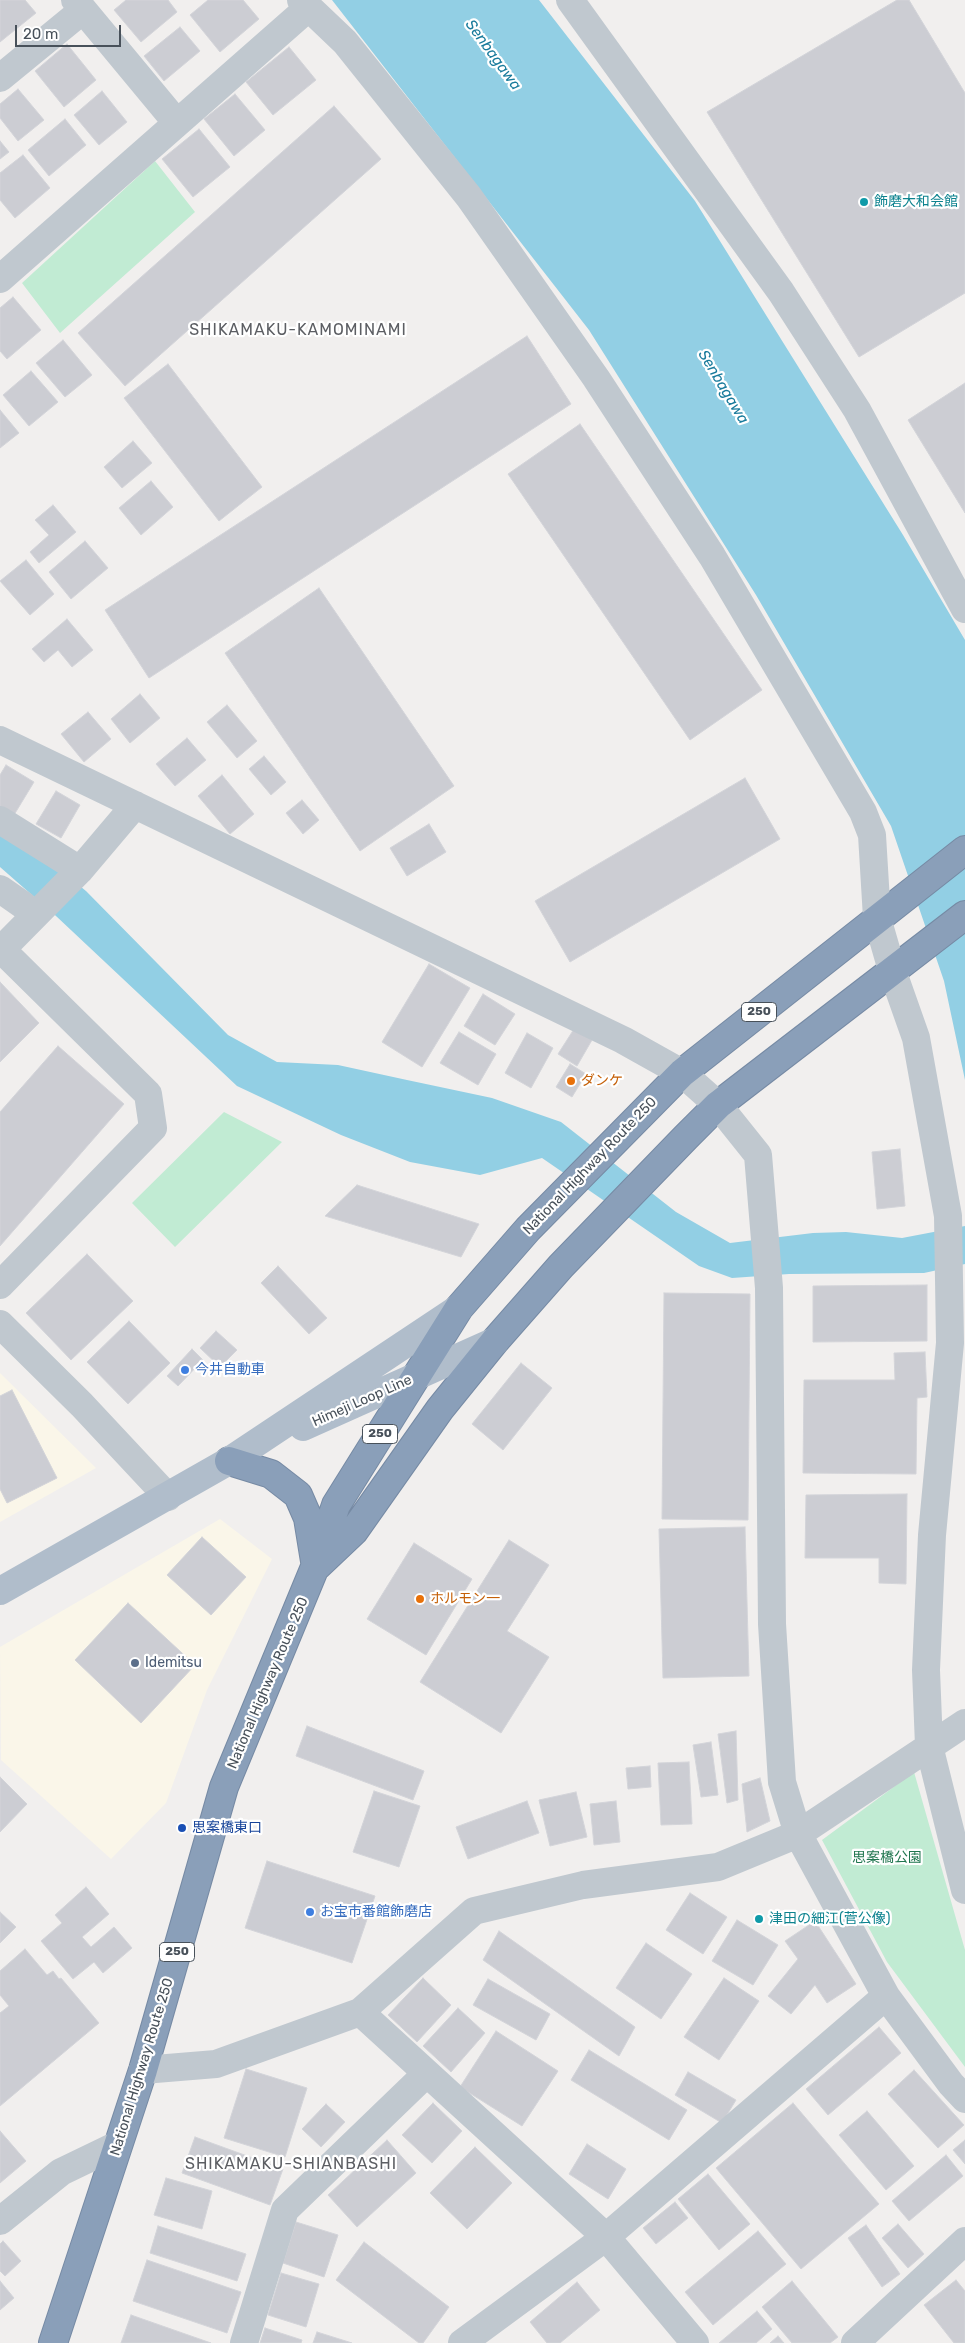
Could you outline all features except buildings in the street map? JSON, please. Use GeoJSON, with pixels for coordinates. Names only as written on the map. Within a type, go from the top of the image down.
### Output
{"type":"FeatureCollection","features":[{"type":"Feature","properties":{"kind":"highway","name":"National Highway Route 250"},"geometry":{"type":"LineString","coordinates":[[53,2343],[143,2070],[224,1787],[316,1567],[336,1505],[459,1308],[528,1229],[682,1073],[965,850]]}},
{"type":"Feature","properties":{"kind":"highway","name":"250"},"geometry":{"type":"LineString","coordinates":[[495,1341],[561,1266],[718,1105],[965,915]]}},
{"type":"Feature","properties":{"kind":"highway","name":"National Highway Route 250"},"geometry":{"type":"LineString","coordinates":[[316,1567],[354,1531],[440,1409],[495,1341]]}},
{"type":"Feature","properties":{"kind":"highway"},"geometry":{"type":"LineString","coordinates":[[229,1461],[271,1474],[298,1495],[308,1518],[316,1567]]}},
{"type":"Feature","properties":{"kind":"main road","name":"Himeji Loop Line"},"geometry":{"type":"LineString","coordinates":[[0,1591],[229,1461],[459,1308]]}},
{"type":"Feature","properties":{"kind":"main road","name":"Himeji Loop Line"},"geometry":{"type":"LineString","coordinates":[[229,1461],[495,1341]]}},
{"type":"Feature","properties":{"kind":"street"},"geometry":{"type":"LineString","coordinates":[[570,0],[781,292],[857,410],[965,609]]}},
{"type":"Feature","properties":{"kind":"street"},"geometry":{"type":"LineString","coordinates":[[0,279],[177,123],[304,4],[345,42],[469,198],[596,378],[712,556],[863,812],[872,835],[877,918],[892,970],[916,1038],[948,1216],[950,1280],[950,1343],[932,1535],[926,1661],[929,1746],[965,1890]]}},
{"type":"Feature","properties":{"kind":"street"},"geometry":{"type":"LineString","coordinates":[[0,78],[79,5],[177,123]]}},
{"type":"Feature","properties":{"kind":"street"},"geometry":{"type":"LineString","coordinates":[[0,740],[623,1040],[682,1073],[718,1105],[758,1155],[769,1288],[772,1624],[782,1782],[798,1834],[886,1996],[951,2084],[965,2099]]}},
{"type":"Feature","properties":{"kind":"street"},"geometry":{"type":"LineString","coordinates":[[0,1285],[153,1128],[148,1094],[1,949],[80,870],[135,805]]}},
{"type":"Feature","properties":{"kind":"street"},"geometry":{"type":"LineString","coordinates":[[0,820],[80,870]]}},
{"type":"Feature","properties":{"kind":"street"},"geometry":{"type":"LineString","coordinates":[[0,889],[24,905]]}},
{"type":"Feature","properties":{"kind":"street"},"geometry":{"type":"LineString","coordinates":[[0,1324],[82,1405],[168,1497]]}},
{"type":"Feature","properties":{"kind":"street"},"geometry":{"type":"LineString","coordinates":[[143,2070],[216,2064],[360,2012],[474,1911],[583,1885],[718,1867],[798,1834],[965,1723]]}},
{"type":"Feature","properties":{"kind":"street"},"geometry":{"type":"LineString","coordinates":[[462,2343],[606,2237],[886,1996]]}},
{"type":"Feature","properties":{"kind":"street"},"geometry":{"type":"LineString","coordinates":[[360,2012],[606,2237],[695,2343]]}},
{"type":"Feature","properties":{"kind":"street"},"geometry":{"type":"LineString","coordinates":[[244,2343],[285,2210],[426,2074]]}},
{"type":"Feature","properties":{"kind":"street"},"geometry":{"type":"LineString","coordinates":[[0,2220],[61,2172],[118,2145]]}},
{"type":"Feature","properties":{"kind":"street"},"geometry":{"type":"LineString","coordinates":[[855,2343],[965,2241]]}},
{"type":"Feature","properties":{"kind":"shaded area"},"geometry":{"type":"Polygon","coordinates":[[[0,1373],[96,1468],[0,1522],[0,1373]]]}},
{"type":"Feature","properties":{"kind":"shaded area"},"geometry":{"type":"Polygon","coordinates":[[[220,1519],[272,1559],[207,1690],[166,1803],[111,1859],[1,1760],[0,1647],[220,1519]]]}},
{"type":"Feature","properties":{"kind":"green space"},"geometry":{"type":"Polygon","coordinates":[[[155,161],[195,212],[60,333],[22,283],[155,161]]]}},
{"type":"Feature","properties":{"kind":"green space"},"geometry":{"type":"Polygon","coordinates":[[[224,1112],[282,1142],[175,1247],[132,1203],[224,1112]]]}},
{"type":"Feature","properties":{"kind":"green space","name":"思案橋公園"},"geometry":{"type":"Polygon","coordinates":[[[914,1772],[965,1950],[965,2067],[887,1962],[822,1840],[914,1772]]]}},
{"type":"Feature","properties":{"kind":"water","name":"Senbagawa"},"geometry":{"type":"Polygon","coordinates":[[[332,0],[539,0],[695,201],[903,535],[965,640],[965,1080],[944,981],[891,826],[756,595],[589,330],[332,0]]]}},
{"type":"Feature","properties":{"kind":"water"},"geometry":{"type":"Polygon","coordinates":[[[0,827],[44,857],[86,891],[228,1035],[277,1062],[338,1065],[492,1098],[561,1122],[676,1212],[730,1243],[813,1233],[846,1232],[902,1238],[965,1226],[965,1264],[924,1273],[789,1274],[732,1278],[699,1266],[542,1158],[480,1175],[410,1162],[341,1135],[237,1086],[56,916],[0,867],[0,827]]]}},
{"type":"Feature","properties":{"kind":"place","name":"飾磨大和会館"},"geometry":{"type":"Point","coordinates":[864,202]}},
{"type":"Feature","properties":{"kind":"place","name":"ダンケ"},"geometry":{"type":"Point","coordinates":[571,1081]}},
{"type":"Feature","properties":{"kind":"place","name":"今井自動車"},"geometry":{"type":"Point","coordinates":[185,1370]}},
{"type":"Feature","properties":{"kind":"place","name":"ホルモン一"},"geometry":{"type":"Point","coordinates":[420,1599]}},
{"type":"Feature","properties":{"kind":"place","name":"Idemitsu"},"geometry":{"type":"Point","coordinates":[135,1663]}},
{"type":"Feature","properties":{"kind":"place","name":"思案橋東口"},"geometry":{"type":"Point","coordinates":[182,1828]}},
{"type":"Feature","properties":{"kind":"place","name":"お宝市番館飾磨店"},"geometry":{"type":"Point","coordinates":[310,1912]}},
{"type":"Feature","properties":{"kind":"place","name":"津田の細江(菅公像)"},"geometry":{"type":"Point","coordinates":[759,1919]}},
{"type":"Feature","properties":{"kind":"district","name":"SHIKAMAKU-KAMOMINAMI"},"geometry":{"type":"Point","coordinates":[298,330]}},
{"type":"Feature","properties":{"kind":"district","name":"SHIKAMAKU-SHIANBASHI"},"geometry":{"type":"Point","coordinates":[291,2164]}}]}
